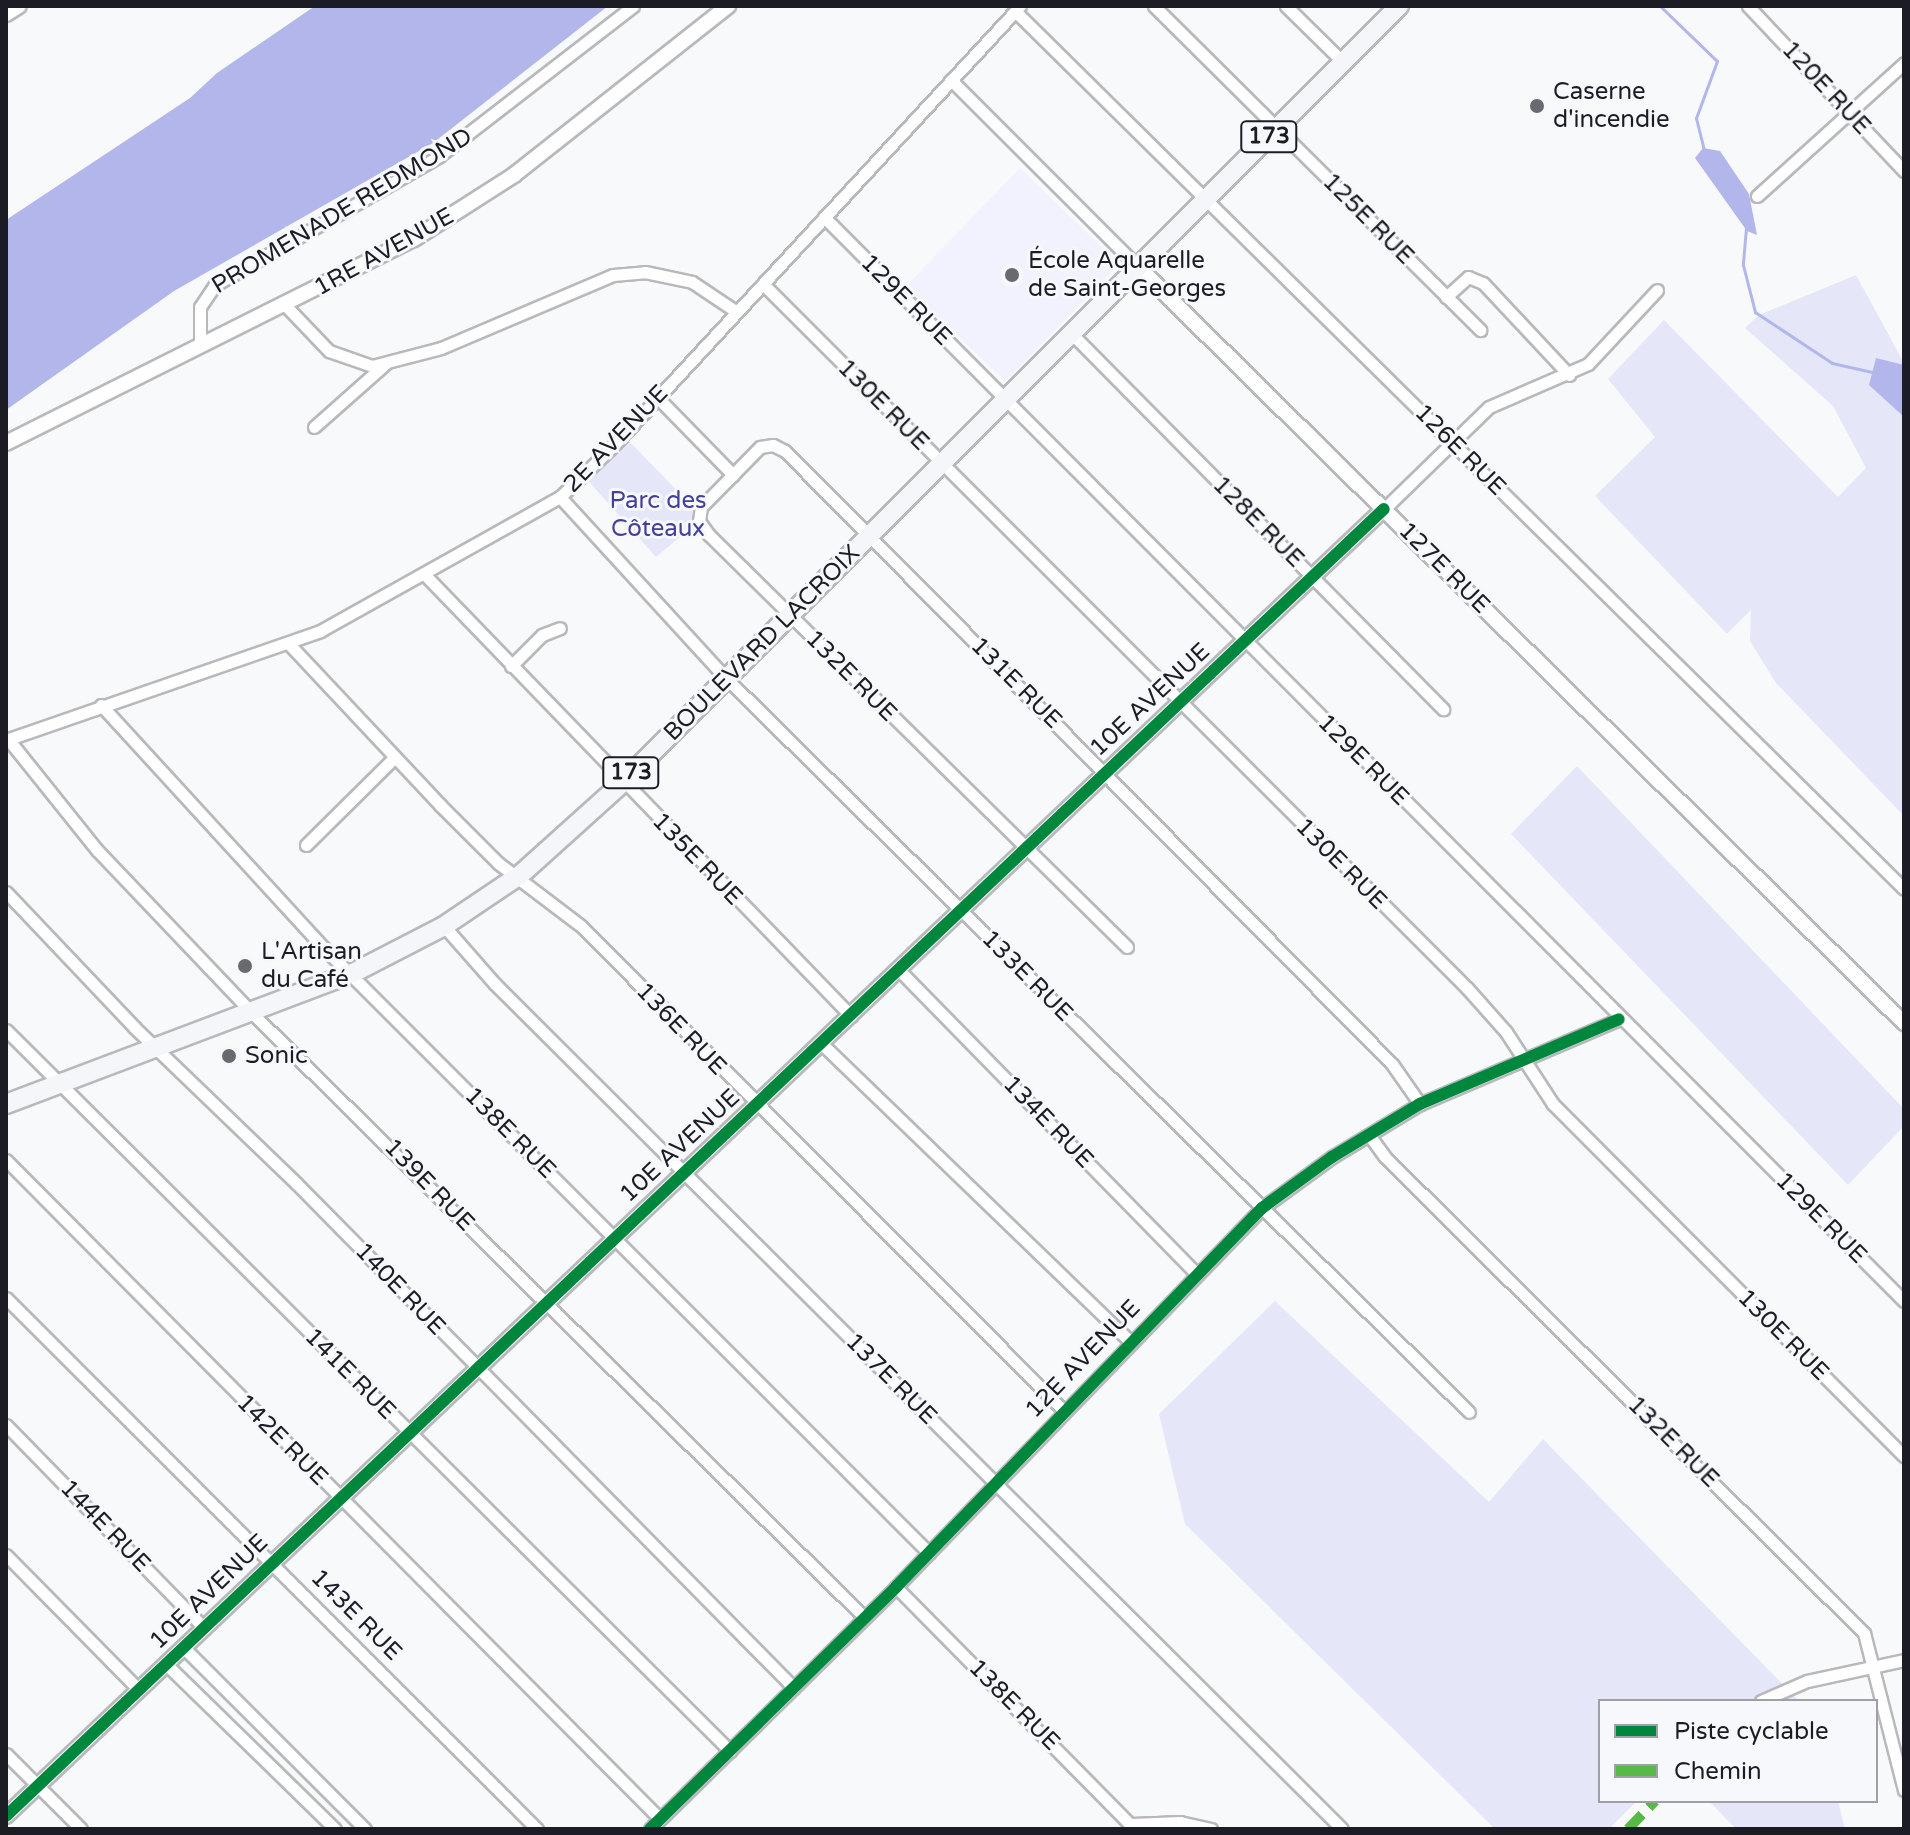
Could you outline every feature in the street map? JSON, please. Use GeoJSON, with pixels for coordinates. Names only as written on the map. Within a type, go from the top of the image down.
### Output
{"type":"FeatureCollection","features":[{"type":"Feature","properties":{"kind":"main road","name":"BOULEVARD LACROIX"},"geometry":{"type":"LineString","coordinates":[[6,1104],[353,973],[444,926],[520,875],[622,783],[1399,6]]}},
{"type":"Feature","properties":{"kind":"street"},"geometry":{"type":"LineString","coordinates":[[6,14],[19,6]]}},
{"type":"Feature","properties":{"kind":"street","name":"PROMENADE REDMOND"},"geometry":{"type":"LineString","coordinates":[[200,344],[200,307],[215,285],[439,156],[633,6]]}},
{"type":"Feature","properties":{"kind":"street"},"geometry":{"type":"LineString","coordinates":[[693,34],[714,6]]}},
{"type":"Feature","properties":{"kind":"street","name":"1RE AVENUE"},"geometry":{"type":"LineString","coordinates":[[6,443],[200,344],[367,266],[514,175],[728,6]]}},
{"type":"Feature","properties":{"kind":"street","name":"125E RUE"},"geometry":{"type":"LineString","coordinates":[[1154,6],[1480,330]]}},
{"type":"Feature","properties":{"kind":"street"},"geometry":{"type":"LineString","coordinates":[[1286,6],[1343,62]]}},
{"type":"Feature","properties":{"kind":"street","name":"120E RUE"},"geometry":{"type":"LineString","coordinates":[[1748,6],[1904,171]]}},
{"type":"Feature","properties":{"kind":"street","name":"2E AVENUE"},"geometry":{"type":"LineString","coordinates":[[7,740],[101,705],[289,644],[426,576],[560,497],[737,312],[1018,9]]}},
{"type":"Feature","properties":{"kind":"street","name":"126E RUE"},"geometry":{"type":"LineString","coordinates":[[1018,9],[1206,200],[1904,889]]}},
{"type":"Feature","properties":{"kind":"street"},"geometry":{"type":"LineString","coordinates":[[1757,196],[1904,63]]}},
{"type":"Feature","properties":{"kind":"street","name":"127E RUE"},"geometry":{"type":"LineString","coordinates":[[951,80],[1904,1023]]}},
{"type":"Feature","properties":{"kind":"street","name":"129E RUE"},"geometry":{"type":"LineString","coordinates":[[824,217],[1619,1019],[1904,1301]]}},
{"type":"Feature","properties":{"kind":"street"},"geometry":{"type":"LineString","coordinates":[[285,305],[329,351],[372,366],[441,348],[613,275],[655,273],[692,282],[737,312]]}},
{"type":"Feature","properties":{"kind":"street"},"geometry":{"type":"LineString","coordinates":[[1446,297],[1468,277],[1483,283],[1569,375]]}},
{"type":"Feature","properties":{"kind":"street","name":"130E RUE"},"geometry":{"type":"LineString","coordinates":[[763,284],[1467,988],[1506,1032],[1520,1058],[1567,1119],[1904,1456]]}},
{"type":"Feature","properties":{"kind":"street","name":"10E AVENUE"},"geometry":{"type":"LineString","coordinates":[[6,1816],[546,1307],[614,1238],[756,1107],[1105,771],[1180,704],[1384,509],[1450,440],[1502,399],[1569,375],[1588,364],[1657,290]]}},
{"type":"Feature","properties":{"kind":"street","name":"128E RUE"},"geometry":{"type":"LineString","coordinates":[[1072,334],[1443,709]]}},
{"type":"Feature","properties":{"kind":"street"},"geometry":{"type":"LineString","coordinates":[[314,427],[386,363]]}},
{"type":"Feature","properties":{"kind":"street"},"geometry":{"type":"LineString","coordinates":[[657,397],[733,475]]}},
{"type":"Feature","properties":{"kind":"street","name":"131E RUE"},"geometry":{"type":"LineString","coordinates":[[733,475],[760,447],[779,447],[867,538],[1105,771],[1392,1064],[1420,1104]]}},
{"type":"Feature","properties":{"kind":"street","name":"132E RUE"},"geometry":{"type":"LineString","coordinates":[[733,475],[701,507],[699,521],[1025,850],[1127,947]]}},
{"type":"Feature","properties":{"kind":"street","name":"133E RUE"},"geometry":{"type":"LineString","coordinates":[[560,497],[726,678],[1469,1412]]}},
{"type":"Feature","properties":{"kind":"street","name":"135E RUE"},"geometry":{"type":"LineString","coordinates":[[426,576],[622,783],[851,1016]]}},
{"type":"Feature","properties":{"kind":"street"},"geometry":{"type":"LineString","coordinates":[[511,666],[542,635],[560,628]]}},
{"type":"Feature","properties":{"kind":"street","name":"136E RUE"},"geometry":{"type":"LineString","coordinates":[[289,644],[394,758],[498,863],[520,875],[581,926],[756,1107],[1063,1410]]}},
{"type":"Feature","properties":{"kind":"street","name":"138E RUE"},"geometry":{"type":"LineString","coordinates":[[101,705],[203,821],[929,1553]]}},
{"type":"Feature","properties":{"kind":"street","name":"139E RUE"},"geometry":{"type":"LineString","coordinates":[[7,740],[97,850],[252,1013],[433,1187],[546,1307],[864,1617]]}},
{"type":"Feature","properties":{"kind":"street"},"geometry":{"type":"LineString","coordinates":[[306,845],[394,758]]}},
{"type":"Feature","properties":{"kind":"street","name":"140E RUE"},"geometry":{"type":"LineString","coordinates":[[6,892],[156,1049],[478,1368],[794,1688]]}},
{"type":"Feature","properties":{"kind":"street","name":"137E RUE"},"geometry":{"type":"LineString","coordinates":[[444,926],[495,984],[1342,1829]]}},
{"type":"Feature","properties":{"kind":"street","name":"134E RUE"},"geometry":{"type":"LineString","coordinates":[[899,970],[1197,1274]]}},
{"type":"Feature","properties":{"kind":"street","name":"12E AVENUE"},"geometry":{"type":"LineString","coordinates":[[650,1829],[896,1587],[1063,1410],[1262,1208],[1420,1104],[1520,1058],[1619,1019]]}},
{"type":"Feature","properties":{"kind":"street","name":"141E RUE"},"geometry":{"type":"LineString","coordinates":[[6,1030],[730,1751]]}},
{"type":"Feature","properties":{"kind":"street"},"geometry":{"type":"LineString","coordinates":[[822,1044],[1130,1341]]}},
{"type":"Feature","properties":{"kind":"street","name":"132E RUE"},"geometry":{"type":"LineString","coordinates":[[1369,1135],[1385,1157],[1857,1625],[1876,1665],[1904,1790]]}},
{"type":"Feature","properties":{"kind":"street","name":"142E RUE"},"geometry":{"type":"LineString","coordinates":[[6,1160],[660,1819]]}},
{"type":"Feature","properties":{"kind":"street","name":"143E RUE"},"geometry":{"type":"LineString","coordinates":[[6,1298],[537,1829]]}},
{"type":"Feature","properties":{"kind":"street","name":"144E RUE"},"geometry":{"type":"LineString","coordinates":[[6,1425],[204,1628]]}},
{"type":"Feature","properties":{"kind":"street"},"geometry":{"type":"LineString","coordinates":[[6,1555],[138,1689]]}},
{"type":"Feature","properties":{"kind":"street","name":"138E RUE"},"geometry":{"type":"LineString","coordinates":[[896,1587],[1133,1826],[1180,1822],[1211,1829]]}},
{"type":"Feature","properties":{"kind":"street"},"geometry":{"type":"LineString","coordinates":[[184,1648],[365,1829]]}},
{"type":"Feature","properties":{"kind":"street"},"geometry":{"type":"LineString","coordinates":[[1766,1699],[1807,1681],[1904,1660]]}},
{"type":"Feature","properties":{"kind":"street"},"geometry":{"type":"LineString","coordinates":[[166,1664],[335,1829]]}},
{"type":"Feature","properties":{"kind":"street"},"geometry":{"type":"LineString","coordinates":[[6,1754],[81,1829]]}},
{"type":"Feature","properties":{"kind":"shaded area","name":"École Aquarelle de Saint-Georges"},"geometry":{"type":"Polygon","coordinates":[[[1020,168],[1119,264],[1005,382],[906,286],[1020,168]]]}},
{"type":"Feature","properties":{"kind":"green space"},"geometry":{"type":"Polygon","coordinates":[[[1856,275],[1904,363],[1904,816],[1776,683],[1750,641],[1751,610],[1727,634],[1595,496],[1655,437],[1608,379],[1664,320],[1838,497],[1866,468],[1833,406],[1745,328],[1759,315],[1856,275]]]}},
{"type":"Feature","properties":{"kind":"green space","name":"Parc des Côteaux"},"geometry":{"type":"Polygon","coordinates":[[[623,435],[699,513],[699,521],[656,557],[584,476],[623,435]]]}},
{"type":"Feature","properties":{"kind":"green space"},"geometry":{"type":"Polygon","coordinates":[[[1577,766],[1904,1109],[1904,1126],[1848,1185],[1511,834],[1577,766]]]}},
{"type":"Feature","properties":{"kind":"green space"},"geometry":{"type":"Polygon","coordinates":[[[1275,1301],[1489,1502],[1543,1439],[1797,1699],[1598,1699],[1598,1803],[1635,1803],[1609,1829],[1495,1829],[1185,1524],[1159,1414],[1275,1301]]]}},
{"type":"Feature","properties":{"kind":"green space"},"geometry":{"type":"Polygon","coordinates":[[[1711,1803],[1838,1803],[1845,1829],[1736,1829],[1711,1803]]]}},
{"type":"Feature","properties":{"kind":"water"},"geometry":{"type":"Polygon","coordinates":[[[315,6],[608,6],[433,143],[174,291],[6,410],[6,220],[190,98],[217,73],[315,6]]]}},
{"type":"Feature","properties":{"kind":"water"},"geometry":{"type":"Polygon","coordinates":[[[1703,148],[1720,151],[1749,194],[1757,235],[1747,231],[1695,158],[1703,148]]]}},
{"type":"Feature","properties":{"kind":"water"},"geometry":{"type":"Polygon","coordinates":[[[1876,358],[1904,365],[1904,417],[1869,385],[1876,358]]]}},
{"type":"Feature","properties":{"kind":"waterway"},"geometry":{"type":"LineString","coordinates":[[1660,6],[1717,61],[1696,118],[1704,150]]}},
{"type":"Feature","properties":{"kind":"waterway"},"geometry":{"type":"LineString","coordinates":[[1746,228],[1743,265],[1755,312],[1832,363],[1872,372]]}},
{"type":"Feature","properties":{"kind":"marked path"},"geometry":{"type":"LineString","coordinates":[[1628,1829],[1653,1803]]}},
{"type":"Feature","properties":{"kind":"cycle path"},"geometry":{"type":"LineString","coordinates":[[6,1816],[1384,509]]}},
{"type":"Feature","properties":{"kind":"cycle path"},"geometry":{"type":"LineString","coordinates":[[650,1829],[896,1587],[1262,1208],[1332,1157],[1420,1104],[1619,1019]]}},
{"type":"Feature","properties":{"kind":"place","name":"Caserne d'incendie"},"geometry":{"type":"Point","coordinates":[1537,106]}},
{"type":"Feature","properties":{"kind":"place","name":"École Aquarelle de Saint-Georges"},"geometry":{"type":"Point","coordinates":[1012,275]}},
{"type":"Feature","properties":{"kind":"place","name":"L'Artisan du Café"},"geometry":{"type":"Point","coordinates":[245,966]}},
{"type":"Feature","properties":{"kind":"place","name":"Sonic"},"geometry":{"type":"Point","coordinates":[229,1056]}}]}
